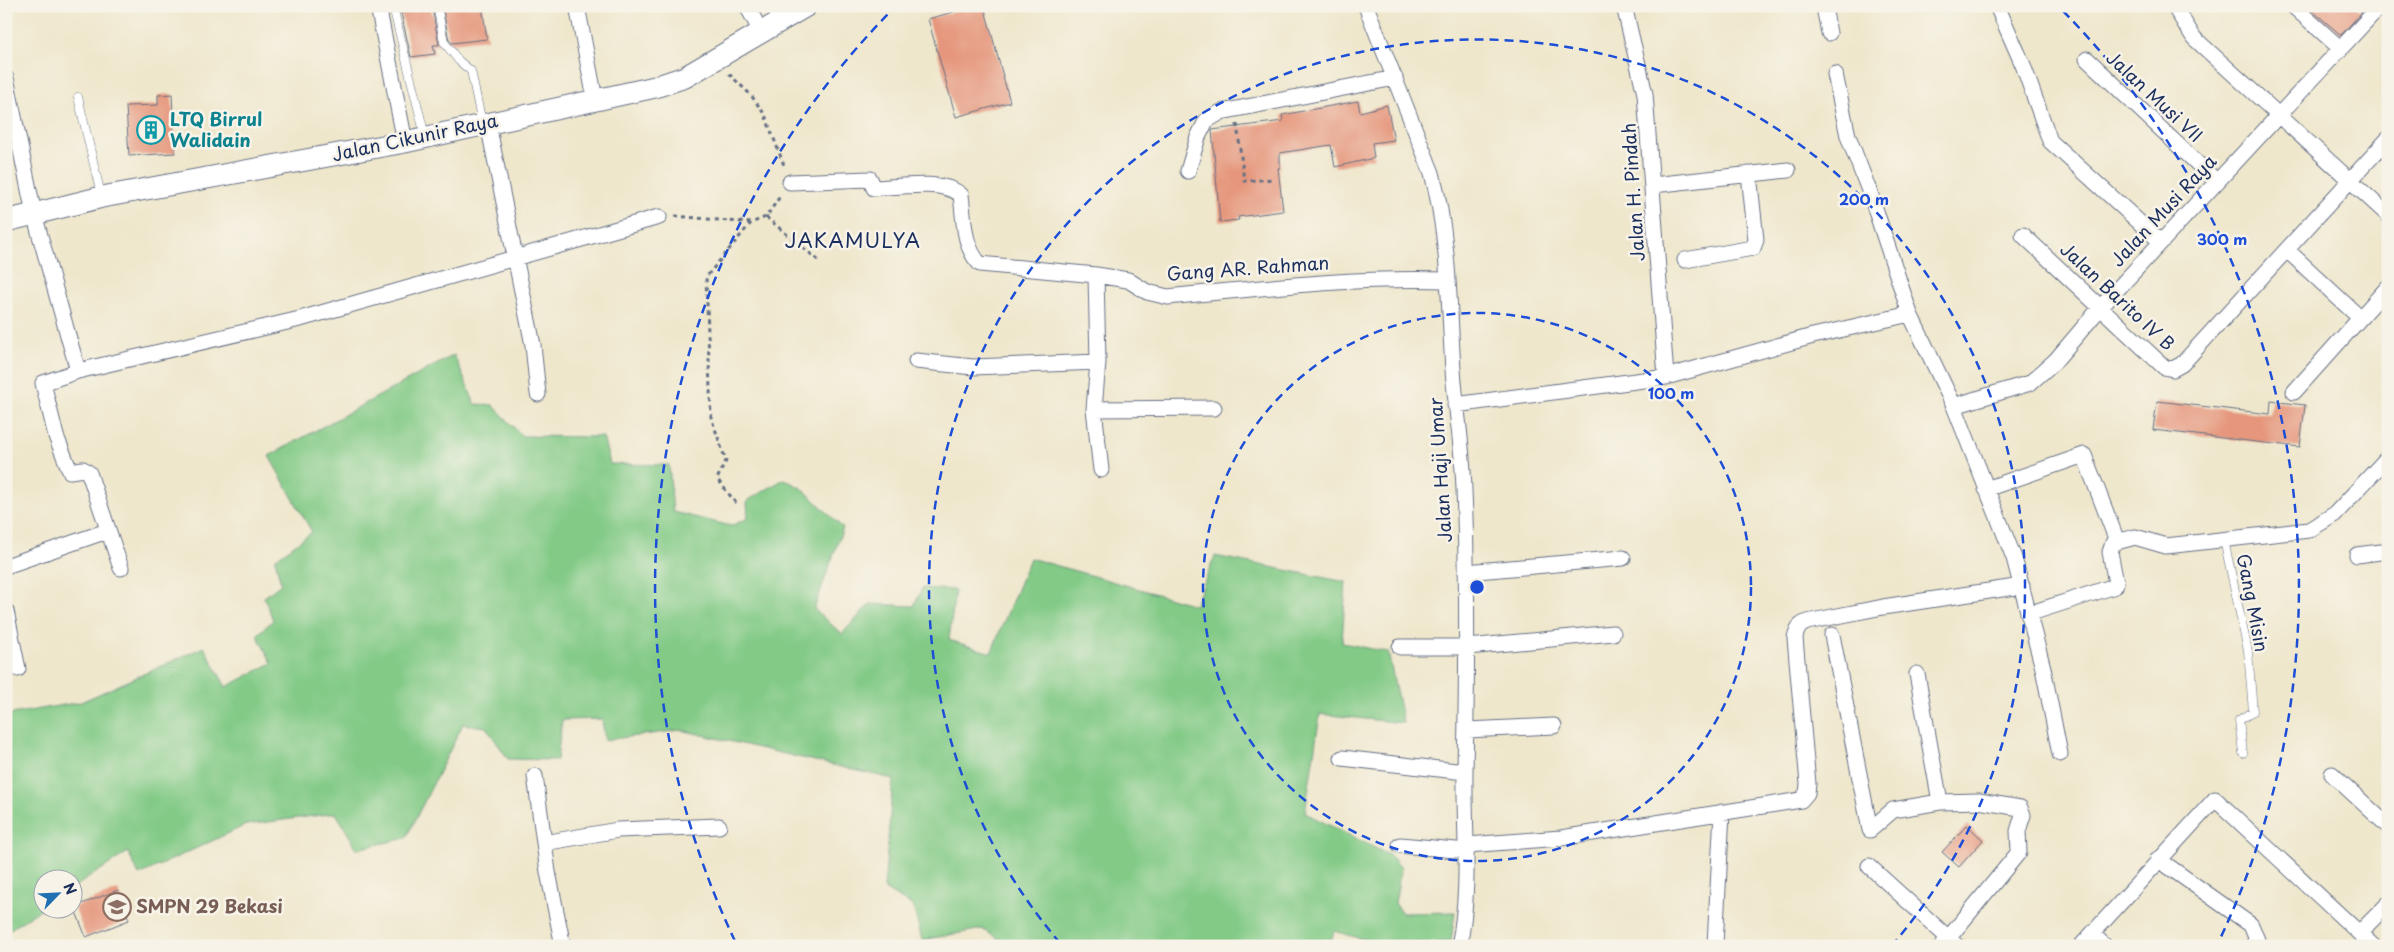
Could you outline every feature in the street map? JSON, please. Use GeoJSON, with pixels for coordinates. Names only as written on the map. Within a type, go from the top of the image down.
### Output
{"type":"FeatureCollection","features":[{"type":"Feature","properties":{"kind":"street"},"geometry":{"type":"LineString","coordinates":[[378,6],[415,140]]}},
{"type":"Feature","properties":{"kind":"street"},"geometry":{"type":"LineString","coordinates":[[577,6],[595,100]]}},
{"type":"Feature","properties":{"kind":"street"},"geometry":{"type":"LineString","coordinates":[[747,6],[761,32]]}},
{"type":"Feature","properties":{"kind":"street","name":"Jalan Cikunir Raya"},"geometry":{"type":"LineString","coordinates":[[6,221],[102,197],[415,140],[663,85],[685,77],[806,6]]}},
{"type":"Feature","properties":{"kind":"street","name":"Jalan Haji Umar"},"geometry":{"type":"LineString","coordinates":[[1366,6],[1432,173],[1439,199],[1464,488],[1468,647],[1465,772],[1467,848],[1465,913],[1459,946]]}},
{"type":"Feature","properties":{"kind":"street","name":"Jalan H. Pindah"},"geometry":{"type":"LineString","coordinates":[[1624,6],[1645,94],[1666,378]]}},
{"type":"Feature","properties":{"kind":"street"},"geometry":{"type":"LineString","coordinates":[[1827,6],[1824,7],[1829,33]]}},
{"type":"Feature","properties":{"kind":"street"},"geometry":{"type":"LineString","coordinates":[[1997,6],[2022,65],[2050,141],[2162,242]]}},
{"type":"Feature","properties":{"kind":"street"},"geometry":{"type":"LineString","coordinates":[[2174,6],[2194,38],[2388,215]]}},
{"type":"Feature","properties":{"kind":"street"},"geometry":{"type":"LineString","coordinates":[[2293,6],[2341,49]]}},
{"type":"Feature","properties":{"kind":"street","name":"Jalan Musi Raya"},"geometry":{"type":"LineString","coordinates":[[1954,406],[2030,383],[2055,361],[2100,308],[2380,6]]}},
{"type":"Feature","properties":{"kind":"street","name":"Jalan Musi VII"},"geometry":{"type":"LineString","coordinates":[[2087,59],[2217,182]]}},
{"type":"Feature","properties":{"kind":"street"},"geometry":{"type":"LineString","coordinates":[[1835,74],[1848,136],[1910,314],[1954,406],[2014,558],[2043,668],[2060,754]]}},
{"type":"Feature","properties":{"kind":"street"},"geometry":{"type":"LineString","coordinates":[[6,78],[34,214],[78,370]]}},
{"type":"Feature","properties":{"kind":"street"},"geometry":{"type":"LineString","coordinates":[[1188,171],[1198,137],[1206,121],[1221,112],[1395,78]]}},
{"type":"Feature","properties":{"kind":"street"},"geometry":{"type":"LineString","coordinates":[[485,125],[533,345],[538,394]]}},
{"type":"Feature","properties":{"kind":"street","name":"Jalan Barito IV B"},"geometry":{"type":"LineString","coordinates":[[2022,235],[2164,367],[2178,368],[2388,139]]}},
{"type":"Feature","properties":{"kind":"street"},"geometry":{"type":"LineString","coordinates":[[1653,185],[1788,170]]}},
{"type":"Feature","properties":{"kind":"street"},"geometry":{"type":"LineString","coordinates":[[1685,260],[1753,248],[1756,240],[1749,174]]}},
{"type":"Feature","properties":{"kind":"street","name":"Gang AR. Rahman"},"geometry":{"type":"LineString","coordinates":[[790,182],[870,178],[874,188],[933,186],[955,189],[961,194],[968,247],[973,257],[980,264],[1096,275],[1128,280],[1147,292],[1168,296],[1363,280],[1447,280]]}},
{"type":"Feature","properties":{"kind":"street"},"geometry":{"type":"LineString","coordinates":[[121,568],[89,473],[83,469],[70,471],[56,436],[43,383],[78,370],[300,319],[659,217]]}},
{"type":"Feature","properties":{"kind":"street"},"geometry":{"type":"LineString","coordinates":[[2287,250],[2360,318]]}},
{"type":"Feature","properties":{"kind":"street"},"geometry":{"type":"LineString","coordinates":[[1096,275],[1098,362],[1094,409],[1101,470]]}},
{"type":"Feature","properties":{"kind":"street"},"geometry":{"type":"LineString","coordinates":[[2294,392],[2388,287]]}},
{"type":"Feature","properties":{"kind":"street"},"geometry":{"type":"LineString","coordinates":[[1456,405],[1666,378],[1845,328],[1910,314]]}},
{"type":"Feature","properties":{"kind":"street"},"geometry":{"type":"LineString","coordinates":[[916,361],[973,367],[1098,362]]}},
{"type":"Feature","properties":{"kind":"street"},"geometry":{"type":"LineString","coordinates":[[1094,409],[1214,408]]}},
{"type":"Feature","properties":{"kind":"street"},"geometry":{"type":"LineString","coordinates":[[1986,489],[2084,455],[2117,541]]}},
{"type":"Feature","properties":{"kind":"street"},"geometry":{"type":"LineString","coordinates":[[2028,614],[2115,586],[2110,552],[2113,543],[2117,541],[2135,537],[2166,546],[2309,530],[2335,514],[2388,457]]}},
{"type":"Feature","properties":{"kind":"street"},"geometry":{"type":"LineString","coordinates":[[6,566],[107,531]]}},
{"type":"Feature","properties":{"kind":"street"},"geometry":{"type":"LineString","coordinates":[[2357,555],[2388,551]]}},
{"type":"Feature","properties":{"kind":"street"},"geometry":{"type":"LineString","coordinates":[[1466,572],[1623,558]]}},
{"type":"Feature","properties":{"kind":"street"},"geometry":{"type":"LineString","coordinates":[[1400,844],[1467,848],[1561,838],[1658,825],[1722,812],[1793,803],[1801,800],[1807,793],[1808,784],[1794,638],[1798,627],[1803,623],[1883,607],[2022,586]]}},
{"type":"Feature","properties":{"kind":"street"},"geometry":{"type":"LineString","coordinates":[[6,611],[18,669]]}},
{"type":"Feature","properties":{"kind":"street"},"geometry":{"type":"LineString","coordinates":[[1400,647],[1468,647],[1613,632]]}},
{"type":"Feature","properties":{"kind":"street"},"geometry":{"type":"LineString","coordinates":[[1832,635],[1870,830],[1893,810],[1940,802],[1979,801],[2020,808],[2023,815],[2018,831],[2019,852],[1949,943],[1869,866]]}},
{"type":"Feature","properties":{"kind":"street"},"geometry":{"type":"LineString","coordinates":[[1917,674],[1940,802]]}},
{"type":"Feature","properties":{"kind":"street"},"geometry":{"type":"LineString","coordinates":[[1467,730],[1554,726]]}},
{"type":"Feature","properties":{"kind":"street"},"geometry":{"type":"LineString","coordinates":[[1342,758],[1465,772]]}},
{"type":"Feature","properties":{"kind":"street"},"geometry":{"type":"LineString","coordinates":[[2332,774],[2388,826]]}},
{"type":"Feature","properties":{"kind":"street"},"geometry":{"type":"LineString","coordinates":[[535,776],[544,843],[563,946]]}},
{"type":"Feature","properties":{"kind":"street"},"geometry":{"type":"LineString","coordinates":[[2081,946],[2158,859],[2215,799],[2373,946]]}},
{"type":"Feature","properties":{"kind":"street"},"geometry":{"type":"LineString","coordinates":[[1715,945],[1722,812]]}},
{"type":"Feature","properties":{"kind":"street"},"geometry":{"type":"LineString","coordinates":[[544,843],[618,830],[719,826]]}},
{"type":"Feature","properties":{"kind":"street"},"geometry":{"type":"LineString","coordinates":[[2158,859],[2252,925],[2257,940],[2252,946]]}},
{"type":"Feature","properties":{"kind":"street"},"geometry":{"type":"LineString","coordinates":[[2360,933],[2388,904]]}},
{"type":"Feature","properties":{"kind":"street"},"geometry":{"type":"LineString","coordinates":[[2092,934],[2105,946]]}},
{"type":"Feature","properties":{"kind":"lane"},"geometry":{"type":"LineString","coordinates":[[415,140],[395,15],[396,8],[416,6]]}},
{"type":"Feature","properties":{"kind":"lane"},"geometry":{"type":"LineString","coordinates":[[434,6],[438,10],[444,42],[471,71],[485,125]]}},
{"type":"Feature","properties":{"kind":"lane"},"geometry":{"type":"LineString","coordinates":[[78,97],[102,197]]}},
{"type":"Feature","properties":{"kind":"lane","name":"Gang Misin"},"geometry":{"type":"LineString","coordinates":[[2224,540],[2248,651],[2252,712],[2239,720],[2243,753]]}},
{"type":"Feature","properties":{"kind":"path"},"geometry":{"type":"LineString","coordinates":[[659,217],[750,223],[766,217],[790,182],[765,115],[751,95],[715,60]]}},
{"type":"Feature","properties":{"kind":"path"},"geometry":{"type":"LineString","coordinates":[[1235,109],[1244,181],[1274,179]]}},
{"type":"Feature","properties":{"kind":"path"},"geometry":{"type":"LineString","coordinates":[[766,217],[818,260]]}},
{"type":"Feature","properties":{"kind":"path"},"geometry":{"type":"LineString","coordinates":[[736,503],[717,479],[726,462],[711,418],[706,277],[750,223]]}},
{"type":"Feature","properties":{"kind":"green space"},"geometry":{"type":"Polygon","coordinates":[[[454,355],[475,404],[493,405],[522,436],[603,437],[610,464],[669,465],[673,512],[731,526],[748,518],[747,501],[784,479],[803,489],[843,528],[814,609],[842,634],[870,604],[914,606],[922,588],[955,590],[949,640],[991,653],[1030,558],[1195,605],[1215,556],[1346,582],[1342,643],[1388,652],[1403,723],[1320,714],[1305,813],[1391,856],[1401,868],[1395,903],[1402,913],[1455,912],[1451,942],[1381,944],[1334,931],[1330,946],[1011,946],[982,929],[922,940],[913,906],[884,889],[893,779],[681,730],[605,740],[602,719],[562,720],[557,760],[508,759],[486,727],[463,724],[406,838],[357,849],[336,813],[246,825],[139,875],[128,852],[82,882],[82,870],[32,870],[32,915],[6,932],[6,715],[81,702],[204,647],[226,687],[272,663],[257,635],[273,620],[264,597],[281,584],[275,559],[312,532],[269,456],[454,355]]]}},
{"type":"Feature","properties":{"kind":"building"},"geometry":{"type":"Polygon","coordinates":[[[422,6],[428,6],[433,13],[439,45],[433,45],[435,54],[411,57],[401,13],[417,11],[422,6]]]}},
{"type":"Feature","properties":{"kind":"building"},"geometry":{"type":"Polygon","coordinates":[[[442,6],[482,6],[487,39],[452,43],[449,40],[442,6]]]}},
{"type":"Feature","properties":{"kind":"building"},"geometry":{"type":"Polygon","coordinates":[[[975,6],[984,6],[1010,102],[956,117],[928,19],[975,6]]]}},
{"type":"Feature","properties":{"kind":"building"},"geometry":{"type":"Polygon","coordinates":[[[2307,6],[2355,6],[2362,12],[2341,35],[2307,6]]]}},
{"type":"Feature","properties":{"kind":"building","name":"LTQ Birrul Walidain"},"geometry":{"type":"Polygon","coordinates":[[[172,94],[175,153],[129,156],[126,106],[158,105],[158,95],[172,94]]]}},
{"type":"Feature","properties":{"kind":"building"},"geometry":{"type":"Polygon","coordinates":[[[1358,101],[1360,112],[1387,105],[1394,140],[1372,143],[1374,158],[1335,167],[1331,145],[1280,153],[1280,168],[1278,168],[1283,211],[1238,217],[1239,220],[1220,222],[1212,130],[1283,121],[1282,115],[1358,101]]]}},
{"type":"Feature","properties":{"kind":"building"},"geometry":{"type":"Polygon","coordinates":[[[2157,401],[2270,414],[2271,401],[2305,405],[2300,447],[2153,430],[2157,401]]]}},
{"type":"Feature","properties":{"kind":"building"},"geometry":{"type":"Polygon","coordinates":[[[1967,825],[1983,840],[1959,867],[1942,852],[1967,825]]]}},
{"type":"Feature","properties":{"kind":"building"},"geometry":{"type":"Polygon","coordinates":[[[118,890],[129,920],[86,937],[79,920],[82,920],[82,904],[118,890]]]}},
{"type":"Feature","properties":{"kind":"place","name":"LTQ Birrul Walidain"},"geometry":{"type":"Point","coordinates":[151,130]}},
{"type":"Feature","properties":{"kind":"place","name":"SMPN 29 Bekasi"},"geometry":{"type":"Point","coordinates":[117,907]}},
{"type":"Feature","properties":{"kind":"district","name":"JAKAMULYA"},"geometry":{"type":"Point","coordinates":[853,241]}}]}
